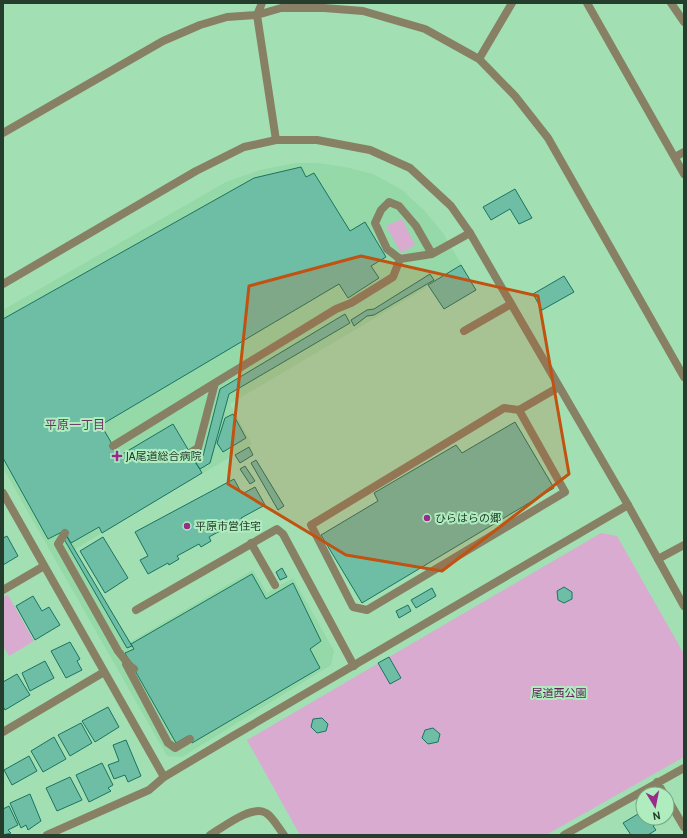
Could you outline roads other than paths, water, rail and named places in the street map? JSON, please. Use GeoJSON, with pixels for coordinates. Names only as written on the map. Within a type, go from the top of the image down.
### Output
{"type":"FeatureCollection","features":[{"type":"Feature","properties":{"kind":"street"},"geometry":{"type":"LineString","coordinates":[[262,3],[257,16],[276,140]]}},
{"type":"Feature","properties":{"kind":"street"},"geometry":{"type":"LineString","coordinates":[[479,59],[512,3]]}},
{"type":"Feature","properties":{"kind":"street"},"geometry":{"type":"LineString","coordinates":[[587,3],[684,174]]}},
{"type":"Feature","properties":{"kind":"street"},"geometry":{"type":"LineString","coordinates":[[671,3],[684,22]]}},
{"type":"Feature","properties":{"kind":"street"},"geometry":{"type":"LineString","coordinates":[[3,133],[163,41],[200,25],[226,17],[257,16],[282,8],[324,8],[363,11],[425,29],[479,59],[515,96],[548,138],[684,377]]}},
{"type":"Feature","properties":{"kind":"street"},"geometry":{"type":"LineString","coordinates":[[3,284],[196,171],[244,147],[276,140],[317,140],[370,150],[410,168],[451,206],[470,233],[628,505],[684,606]]}},
{"type":"Feature","properties":{"kind":"street"},"geometry":{"type":"LineString","coordinates":[[675,157],[684,152]]}},
{"type":"Feature","properties":{"kind":"street"},"geometry":{"type":"LineString","coordinates":[[432,254],[416,226],[404,211],[399,206],[389,202],[381,210],[375,223],[387,249],[400,259],[432,254],[470,233]]}},
{"type":"Feature","properties":{"kind":"street"},"geometry":{"type":"LineString","coordinates":[[113,446],[336,309],[351,303],[393,277],[400,259]]}},
{"type":"Feature","properties":{"kind":"street"},"geometry":{"type":"LineString","coordinates":[[464,331],[511,304]]}},
{"type":"Feature","properties":{"kind":"street"},"geometry":{"type":"LineString","coordinates":[[190,453],[198,448],[215,383]]}},
{"type":"Feature","properties":{"kind":"street"},"geometry":{"type":"LineString","coordinates":[[519,410],[565,492],[367,610],[353,607],[311,525],[504,408],[519,410],[559,387]]}},
{"type":"Feature","properties":{"kind":"street"},"geometry":{"type":"LineString","coordinates":[[3,493],[164,778]]}},
{"type":"Feature","properties":{"kind":"street"},"geometry":{"type":"LineString","coordinates":[[47,835],[149,790],[164,778],[628,505]]}},
{"type":"Feature","properties":{"kind":"street"},"geometry":{"type":"LineString","coordinates":[[136,610],[276,529],[283,534],[354,666]]}},
{"type":"Feature","properties":{"kind":"street"},"geometry":{"type":"LineString","coordinates":[[65,533],[58,544],[168,743],[175,748],[190,739]]}},
{"type":"Feature","properties":{"kind":"street"},"geometry":{"type":"LineString","coordinates":[[251,544],[275,585]]}},
{"type":"Feature","properties":{"kind":"street"},"geometry":{"type":"LineString","coordinates":[[658,559],[684,545]]}},
{"type":"Feature","properties":{"kind":"street"},"geometry":{"type":"LineString","coordinates":[[3,590],[44,566]]}},
{"type":"Feature","properties":{"kind":"street"},"geometry":{"type":"LineString","coordinates":[[118,651],[134,669]]}},
{"type":"Feature","properties":{"kind":"street"},"geometry":{"type":"LineString","coordinates":[[3,732],[104,672]]}},
{"type":"Feature","properties":{"kind":"street"},"geometry":{"type":"LineString","coordinates":[[564,835],[684,768]]}},
{"type":"Feature","properties":{"kind":"street"},"geometry":{"type":"LineString","coordinates":[[657,782],[659,786]]}},
{"type":"Feature","properties":{"kind":"street"},"geometry":{"type":"LineString","coordinates":[[210,835],[249,813],[258,810],[267,813],[284,835]]}},
{"type":"Feature","properties":{"kind":"street"},"geometry":{"type":"LineString","coordinates":[[675,812],[684,827]]}},
{"type":"Feature","properties":{"kind":"place","name":"JA尾道総合病院"},"geometry":{"type":"Point","coordinates":[117,456]}},
{"type":"Feature","properties":{"kind":"place","name":"ひらはらの郷"},"geometry":{"type":"Point","coordinates":[427,518]}},
{"type":"Feature","properties":{"kind":"place","name":"平原市営住宅"},"geometry":{"type":"Point","coordinates":[187,526]}},
{"type":"Feature","properties":{"kind":"district","name":"平原一丁目"},"geometry":{"type":"Point","coordinates":[75,425]}},
{"type":"Feature","properties":{"kind":"park label","name":"尾道西公園"},"geometry":{"type":"Point","coordinates":[559,693]}}]}
